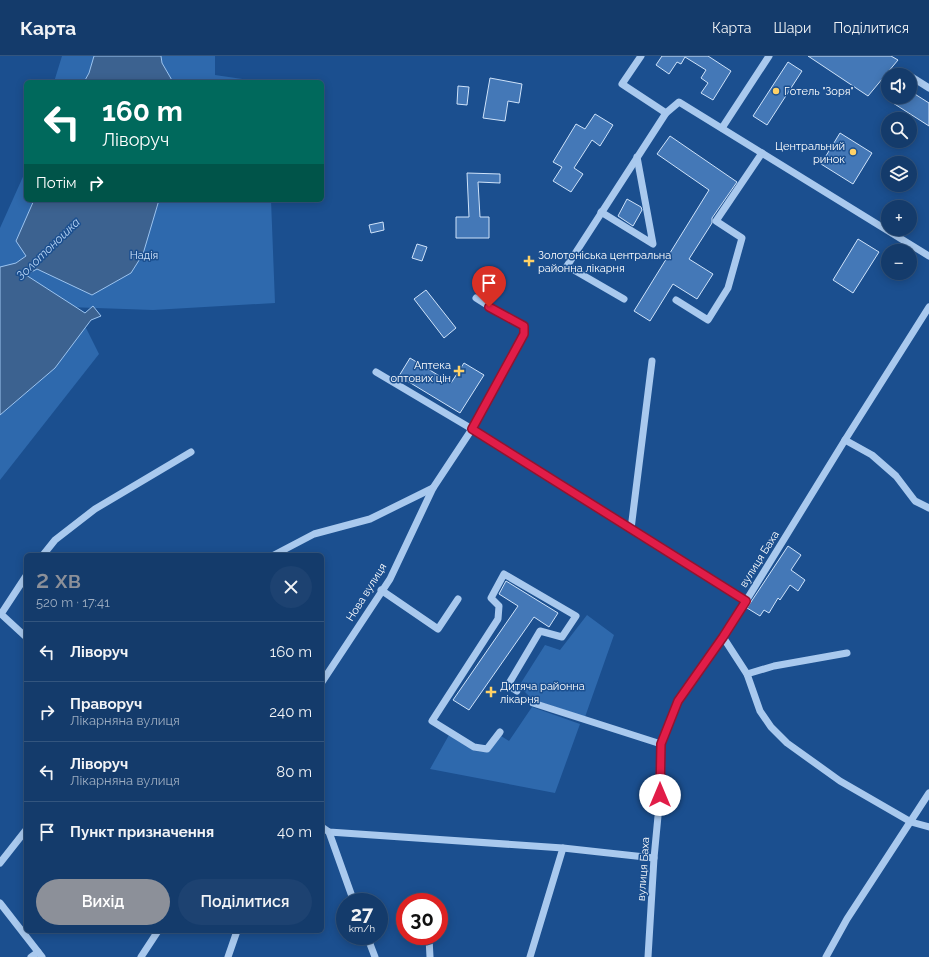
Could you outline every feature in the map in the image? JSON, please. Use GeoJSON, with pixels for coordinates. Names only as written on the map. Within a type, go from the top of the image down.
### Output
{"type":"FeatureCollection","features":[{"type":"Feature","properties":{"kind":"street"},"geometry":{"type":"LineString","coordinates":[[641,56],[622,84],[666,113]]}},
{"type":"Feature","properties":{"kind":"street"},"geometry":{"type":"LineString","coordinates":[[722,128],[769,56]]}},
{"type":"Feature","properties":{"kind":"street"},"geometry":{"type":"LineString","coordinates":[[917,81],[929,88]]}},
{"type":"Feature","properties":{"kind":"street"},"geometry":{"type":"LineString","coordinates":[[624,299],[567,266],[666,113],[679,102],[929,256]]}},
{"type":"Feature","properties":{"kind":"street"},"geometry":{"type":"LineString","coordinates":[[676,300],[708,320],[728,288],[742,238],[716,221],[762,153]]}},
{"type":"Feature","properties":{"kind":"street"},"geometry":{"type":"LineString","coordinates":[[602,212],[653,244],[637,157]]}},
{"type":"Feature","properties":{"kind":"street","name":"Нова вулиця"},"geometry":{"type":"LineString","coordinates":[[324,679],[381,590],[390,579],[433,488],[472,429],[524,334],[524,326],[476,298]]}},
{"type":"Feature","properties":{"kind":"street","name":"вулиця Баха"},"geometry":{"type":"LineString","coordinates":[[648,957],[654,858],[660,795],[661,744],[678,701],[723,637],[746,601],[929,307]]}},
{"type":"Feature","properties":{"kind":"street"},"geometry":{"type":"LineString","coordinates":[[631,529],[652,360]]}},
{"type":"Feature","properties":{"kind":"street"},"geometry":{"type":"LineString","coordinates":[[376,372],[472,429],[746,601]]}},
{"type":"Feature","properties":{"kind":"street"},"geometry":{"type":"LineString","coordinates":[[845,440],[872,455],[896,476],[915,501],[929,508]]}},
{"type":"Feature","properties":{"kind":"street"},"geometry":{"type":"LineString","coordinates":[[45,553],[55,540],[95,509],[191,452]]}},
{"type":"Feature","properties":{"kind":"street"},"geometry":{"type":"LineString","coordinates":[[278,553],[314,534],[370,518],[433,488]]}},
{"type":"Feature","properties":{"kind":"street"},"geometry":{"type":"LineString","coordinates":[[500,732],[487,748],[474,747],[432,721],[498,619],[499,606],[491,598],[504,574],[576,616],[562,638],[540,630],[508,685],[517,692]]}},
{"type":"Feature","properties":{"kind":"street"},"geometry":{"type":"LineString","coordinates":[[24,579],[1,614],[24,635]]}},
{"type":"Feature","properties":{"kind":"street"},"geometry":{"type":"LineString","coordinates":[[381,590],[438,629],[458,599]]}},
{"type":"Feature","properties":{"kind":"street"},"geometry":{"type":"LineString","coordinates":[[723,637],[748,674],[760,711],[770,727],[787,743],[840,781],[911,822],[929,827]]}},
{"type":"Feature","properties":{"kind":"street"},"geometry":{"type":"LineString","coordinates":[[748,674],[774,666],[847,653]]}},
{"type":"Feature","properties":{"kind":"street"},"geometry":{"type":"LineString","coordinates":[[533,703],[661,744]]}},
{"type":"Feature","properties":{"kind":"street"},"geometry":{"type":"LineString","coordinates":[[826,957],[847,920],[929,793]]}},
{"type":"Feature","properties":{"kind":"street"},"geometry":{"type":"LineString","coordinates":[[324,828],[329,832],[563,848],[654,858]]}},
{"type":"Feature","properties":{"kind":"street"},"geometry":{"type":"LineString","coordinates":[[329,832],[351,893]]}},
{"type":"Feature","properties":{"kind":"street"},"geometry":{"type":"LineString","coordinates":[[0,863],[24,833]]}},
{"type":"Feature","properties":{"kind":"street"},"geometry":{"type":"LineString","coordinates":[[530,957],[563,848]]}},
{"type":"Feature","properties":{"kind":"street"},"geometry":{"type":"LineString","coordinates":[[0,904],[40,954],[31,957]]}},
{"type":"Feature","properties":{"kind":"street"},"geometry":{"type":"LineString","coordinates":[[141,957],[157,933]]}},
{"type":"Feature","properties":{"kind":"street"},"geometry":{"type":"LineString","coordinates":[[228,957],[236,933]]}},
{"type":"Feature","properties":{"kind":"street"},"geometry":{"type":"LineString","coordinates":[[370,945],[375,957]]}},
{"type":"Feature","properties":{"kind":"street"},"geometry":{"type":"LineString","coordinates":[[429,945],[430,957]]}},
{"type":"Feature","properties":{"kind":"green space"},"geometry":{"type":"Polygon","coordinates":[[[62,56],[215,56],[215,75],[249,80],[55,80],[62,56]]]}},
{"type":"Feature","properties":{"kind":"green space","name":"Надія"},"geometry":{"type":"Polygon","coordinates":[[[24,174],[24,202],[271,202],[275,303],[153,310],[68,307],[0,286],[0,228],[24,174]]]}},
{"type":"Feature","properties":{"kind":"green space"},"geometry":{"type":"Polygon","coordinates":[[[0,303],[61,312],[86,328],[99,354],[0,480],[0,303]]]}},
{"type":"Feature","properties":{"kind":"green space"},"geometry":{"type":"Polygon","coordinates":[[[587,615],[614,635],[585,717],[532,699],[519,686],[545,645],[560,650],[587,615]]]}},
{"type":"Feature","properties":{"kind":"green space"},"geometry":{"type":"Polygon","coordinates":[[[532,707],[580,724],[555,793],[430,769],[449,735],[475,751],[486,752],[501,736],[509,741],[532,707]]]}},
{"type":"Feature","properties":{"kind":"water"},"geometry":{"type":"Polygon","coordinates":[[[94,56],[161,56],[162,63],[172,80],[85,80],[89,73],[94,56]]]}},
{"type":"Feature","properties":{"kind":"water","name":"Золотоношка"},"geometry":{"type":"Polygon","coordinates":[[[33,202],[158,202],[143,254],[131,273],[92,295],[37,269],[26,275],[85,313],[93,306],[101,316],[91,320],[55,368],[0,415],[0,267],[16,263],[26,256],[16,241],[33,202]]]}},
{"type":"Feature","properties":{"kind":"building"},"geometry":{"type":"Polygon","coordinates":[[[662,56],[708,56],[731,71],[713,100],[701,93],[708,83],[701,78],[706,70],[685,57],[681,64],[677,62],[669,74],[656,65],[662,56]]]}},
{"type":"Feature","properties":{"kind":"building"},"geometry":{"type":"Polygon","coordinates":[[[808,56],[891,56],[898,60],[891,68],[881,68],[881,80],[868,96],[808,56]]]}},
{"type":"Feature","properties":{"kind":"building"},"geometry":{"type":"Polygon","coordinates":[[[788,62],[802,71],[767,125],[753,116],[788,62]]]}},
{"type":"Feature","properties":{"kind":"building"},"geometry":{"type":"Polygon","coordinates":[[[490,78],[522,84],[519,103],[508,101],[505,121],[483,118],[490,78]]]}},
{"type":"Feature","properties":{"kind":"building"},"geometry":{"type":"Polygon","coordinates":[[[458,86],[469,87],[467,105],[457,104],[458,86]]]}},
{"type":"Feature","properties":{"kind":"building"},"geometry":{"type":"Polygon","coordinates":[[[917,95],[929,103],[929,126],[917,118],[917,112],[907,112],[895,104],[917,104],[917,95]]]}},
{"type":"Feature","properties":{"kind":"building"},"geometry":{"type":"Polygon","coordinates":[[[595,114],[613,125],[600,146],[592,140],[574,168],[583,174],[571,192],[553,181],[562,167],[553,162],[576,124],[585,129],[595,114]]]}},
{"type":"Feature","properties":{"kind":"building"},"geometry":{"type":"Polygon","coordinates":[[[840,133],[872,153],[853,184],[821,164],[840,133]]]}},
{"type":"Feature","properties":{"kind":"building"},"geometry":{"type":"Polygon","coordinates":[[[670,136],[737,182],[712,218],[712,223],[689,259],[713,274],[697,299],[673,284],[650,321],[634,311],[709,190],[657,154],[670,136]]]}},
{"type":"Feature","properties":{"kind":"building"},"geometry":{"type":"Polygon","coordinates":[[[467,173],[500,174],[500,183],[478,182],[480,217],[489,217],[489,238],[456,238],[456,217],[469,217],[467,173]]]}},
{"type":"Feature","properties":{"kind":"building"},"geometry":{"type":"Polygon","coordinates":[[[627,199],[641,207],[642,210],[633,226],[618,216],[627,199]]]}},
{"type":"Feature","properties":{"kind":"building"},"geometry":{"type":"Polygon","coordinates":[[[383,222],[384,230],[371,233],[369,225],[383,222]]]}},
{"type":"Feature","properties":{"kind":"building"},"geometry":{"type":"Polygon","coordinates":[[[858,239],[879,252],[853,293],[833,280],[858,239]]]}},
{"type":"Feature","properties":{"kind":"building"},"geometry":{"type":"Polygon","coordinates":[[[417,244],[427,247],[422,261],[412,258],[417,244]]]}},
{"type":"Feature","properties":{"kind":"building"},"geometry":{"type":"Polygon","coordinates":[[[426,290],[456,328],[444,338],[414,299],[426,290]]]}},
{"type":"Feature","properties":{"kind":"building"},"geometry":{"type":"Polygon","coordinates":[[[410,358],[451,383],[464,363],[484,375],[460,413],[399,376],[410,358]]]}},
{"type":"Feature","properties":{"kind":"building"},"geometry":{"type":"Polygon","coordinates":[[[788,546],[801,555],[791,570],[805,580],[798,591],[790,585],[780,600],[778,598],[769,613],[764,610],[760,616],[747,608],[788,546]]]}},
{"type":"Feature","properties":{"kind":"building"},"geometry":{"type":"Polygon","coordinates":[[[506,581],[558,613],[549,627],[534,617],[469,710],[453,700],[518,606],[499,594],[506,581]]]}},
{"type":"Feature","properties":{"kind":"place","name":"Готель \"Зоря\""},"geometry":{"type":"Point","coordinates":[776,91]}},
{"type":"Feature","properties":{"kind":"place","name":"Центральний ринок"},"geometry":{"type":"Point","coordinates":[853,152]}},
{"type":"Feature","properties":{"kind":"place","name":"Золотоніська центральна районна лікарня"},"geometry":{"type":"Point","coordinates":[529,261]}},
{"type":"Feature","properties":{"kind":"place","name":"Аптека оптових цін"},"geometry":{"type":"Point","coordinates":[459,371]}},
{"type":"Feature","properties":{"kind":"place","name":"Дитяча районна лікарня"},"geometry":{"type":"Point","coordinates":[491,692]}},
{"type":"Feature","properties":{"kind":"route"},"geometry":{"type":"LineString","coordinates":[[489,307],[524,326],[524,334],[472,429],[746,601],[723,637],[678,701],[661,744],[660,795]]}}]}
